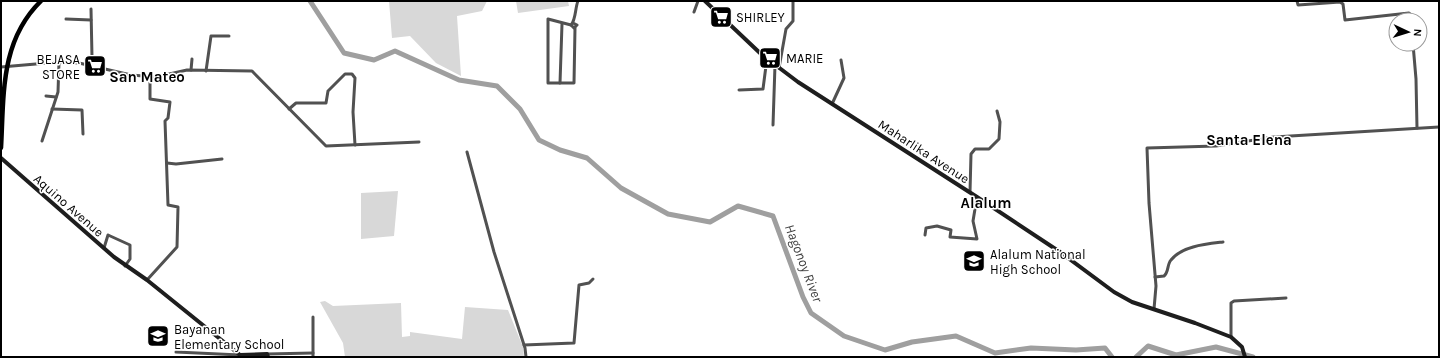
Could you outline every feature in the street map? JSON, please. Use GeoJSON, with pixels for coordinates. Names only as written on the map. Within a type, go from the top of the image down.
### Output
{"type":"FeatureCollection","features":[{"type":"Feature","properties":{"kind":"main road"},"geometry":{"type":"LineString","coordinates":[[1,148],[3,67],[18,28],[40,1]]}},
{"type":"Feature","properties":{"kind":"main road","name":"Maharlika Avenue"},"geometry":{"type":"LineString","coordinates":[[707,2],[777,66],[832,104],[970,192],[1060,252],[1114,292],[1132,302],[1231,337],[1244,351],[1245,357]]}},
{"type":"Feature","properties":{"kind":"main road","name":"Aquino Avenue"},"geometry":{"type":"LineString","coordinates":[[1,158],[125,266],[147,280],[243,356]]}},
{"type":"Feature","properties":{"kind":"main road"},"geometry":{"type":"LineString","coordinates":[[243,356],[268,356]]}},
{"type":"Feature","properties":{"kind":"street"},"geometry":{"type":"LineString","coordinates":[[572,24],[562,24],[548,19],[548,83],[574,83],[575,28],[572,24],[578,1]]}},
{"type":"Feature","properties":{"kind":"street"},"geometry":{"type":"LineString","coordinates":[[694,12],[698,1]]}},
{"type":"Feature","properties":{"kind":"street"},"geometry":{"type":"LineString","coordinates":[[773,126],[777,66],[786,29],[793,21],[793,1]]}},
{"type":"Feature","properties":{"kind":"street"},"geometry":{"type":"LineString","coordinates":[[1297,1],[1298,5],[1340,2],[1343,4],[1345,20],[1388,15]]}},
{"type":"Feature","properties":{"kind":"street"},"geometry":{"type":"LineString","coordinates":[[90,65],[92,56],[91,9]]}},
{"type":"Feature","properties":{"kind":"street"},"geometry":{"type":"LineString","coordinates":[[66,18],[91,20]]}},
{"type":"Feature","properties":{"kind":"street"},"geometry":{"type":"LineString","coordinates":[[560,84],[562,24]]}},
{"type":"Feature","properties":{"kind":"street"},"geometry":{"type":"LineString","coordinates":[[206,70],[211,36],[228,36]]}},
{"type":"Feature","properties":{"kind":"street"},"geometry":{"type":"LineString","coordinates":[[1414,52],[1417,128]]}},
{"type":"Feature","properties":{"kind":"street"},"geometry":{"type":"LineString","coordinates":[[739,90],[763,89],[767,58]]}},
{"type":"Feature","properties":{"kind":"street"},"geometry":{"type":"LineString","coordinates":[[191,70],[192,59]]}},
{"type":"Feature","properties":{"kind":"street"},"geometry":{"type":"LineString","coordinates":[[832,104],[844,78],[841,60]]}},
{"type":"Feature","properties":{"kind":"street"},"geometry":{"type":"LineString","coordinates":[[3,67],[59,62],[79,63],[131,75],[150,76],[174,74],[191,70],[252,71],[326,146],[419,142]]}},
{"type":"Feature","properties":{"kind":"street"},"geometry":{"type":"LineString","coordinates":[[42,141],[56,97],[59,62]]}},
{"type":"Feature","properties":{"kind":"street"},"geometry":{"type":"LineString","coordinates":[[289,109],[296,103],[326,103],[328,91],[345,74],[352,74],[355,78],[353,112],[355,145]]}},
{"type":"Feature","properties":{"kind":"street"},"geometry":{"type":"LineString","coordinates":[[147,280],[177,247],[178,207],[168,205],[165,121],[168,118],[170,102],[150,98],[150,76]]}},
{"type":"Feature","properties":{"kind":"street"},"geometry":{"type":"LineString","coordinates":[[46,96],[56,97]]}},
{"type":"Feature","properties":{"kind":"street"},"geometry":{"type":"LineString","coordinates":[[52,109],[82,110],[83,134]]}},
{"type":"Feature","properties":{"kind":"street"},"geometry":{"type":"LineString","coordinates":[[970,192],[971,154],[975,149],[989,149],[999,139],[1000,122],[997,111]]}},
{"type":"Feature","properties":{"kind":"street"},"geometry":{"type":"LineString","coordinates":[[1154,309],[1155,277],[1148,195],[1147,148],[1216,146],[1255,139],[1439,127]]}},
{"type":"Feature","properties":{"kind":"street"},"geometry":{"type":"LineString","coordinates":[[467,152],[494,252],[524,345],[526,357]]}},
{"type":"Feature","properties":{"kind":"street"},"geometry":{"type":"LineString","coordinates":[[167,163],[176,164],[222,159]]}},
{"type":"Feature","properties":{"kind":"street"},"geometry":{"type":"LineString","coordinates":[[925,235],[926,228],[937,226],[951,230],[950,237],[977,239],[973,220],[977,197]]}},
{"type":"Feature","properties":{"kind":"street"},"geometry":{"type":"LineString","coordinates":[[104,248],[108,235],[130,245],[130,259],[125,266]]}},
{"type":"Feature","properties":{"kind":"street"},"geometry":{"type":"LineString","coordinates":[[1155,277],[1164,276],[1167,274],[1170,261],[1177,253],[1200,245],[1223,242]]}},
{"type":"Feature","properties":{"kind":"street"},"geometry":{"type":"LineString","coordinates":[[524,345],[574,343],[578,285],[589,283],[593,279]]}},
{"type":"Feature","properties":{"kind":"street"},"geometry":{"type":"LineString","coordinates":[[1231,337],[1231,303],[1234,301],[1286,298]]}},
{"type":"Feature","properties":{"kind":"street"},"geometry":{"type":"LineString","coordinates":[[268,356],[313,355],[313,317]]}},
{"type":"Feature","properties":{"kind":"street"},"geometry":{"type":"LineString","coordinates":[[176,352],[243,356]]}},
{"type":"Feature","properties":{"kind":"shaded area"},"geometry":{"type":"Polygon","coordinates":[[[389,1],[487,1],[482,11],[457,16],[461,76],[436,63],[410,36],[392,38],[389,1]]]}},
{"type":"Feature","properties":{"kind":"shaded area"},"geometry":{"type":"Polygon","coordinates":[[[516,1],[568,1],[569,6],[518,13],[516,1]]]}},
{"type":"Feature","properties":{"kind":"shaded area"},"geometry":{"type":"Polygon","coordinates":[[[398,191],[394,236],[361,239],[361,193],[398,191]]]}},
{"type":"Feature","properties":{"kind":"shaded area"},"geometry":{"type":"Polygon","coordinates":[[[325,301],[333,306],[401,303],[402,337],[410,336],[410,332],[462,339],[465,307],[508,310],[523,347],[524,357],[345,357],[343,343],[320,302],[325,301]]]}},
{"type":"Feature","properties":{"kind":"waterway","name":"Hagonoy River"},"geometry":{"type":"LineString","coordinates":[[310,1],[344,53],[374,60],[395,51],[459,80],[497,86],[520,109],[539,140],[560,150],[587,158],[621,188],[668,214],[710,222],[738,206],[773,216],[803,297],[811,313],[844,336],[885,350],[912,342],[956,336],[995,353],[1031,348],[1076,350],[1105,348],[1112,357]]}},
{"type":"Feature","properties":{"kind":"waterway","name":"Hagonoy River"},"geometry":{"type":"LineString","coordinates":[[1136,357],[1148,346],[1176,355],[1216,347],[1253,357]]}},
{"type":"Feature","properties":{"kind":"place","name":"SHIRLEY"},"geometry":{"type":"Point","coordinates":[721,17]}},
{"type":"Feature","properties":{"kind":"place","name":"MARIE"},"geometry":{"type":"Point","coordinates":[770,58]}},
{"type":"Feature","properties":{"kind":"place","name":"BEJASA STORE"},"geometry":{"type":"Point","coordinates":[95,66]}},
{"type":"Feature","properties":{"kind":"place","name":"Alalum National High School"},"geometry":{"type":"Point","coordinates":[974,261]}},
{"type":"Feature","properties":{"kind":"place","name":"Bayanan Elementary School"},"geometry":{"type":"Point","coordinates":[158,336]}},
{"type":"Feature","properties":{"kind":"district","name":"San Mateo"},"geometry":{"type":"Point","coordinates":[147,77]}},
{"type":"Feature","properties":{"kind":"district","name":"Santa Elena"},"geometry":{"type":"Point","coordinates":[1249,140]}},
{"type":"Feature","properties":{"kind":"district","name":"Alalum"},"geometry":{"type":"Point","coordinates":[986,203]}}]}
